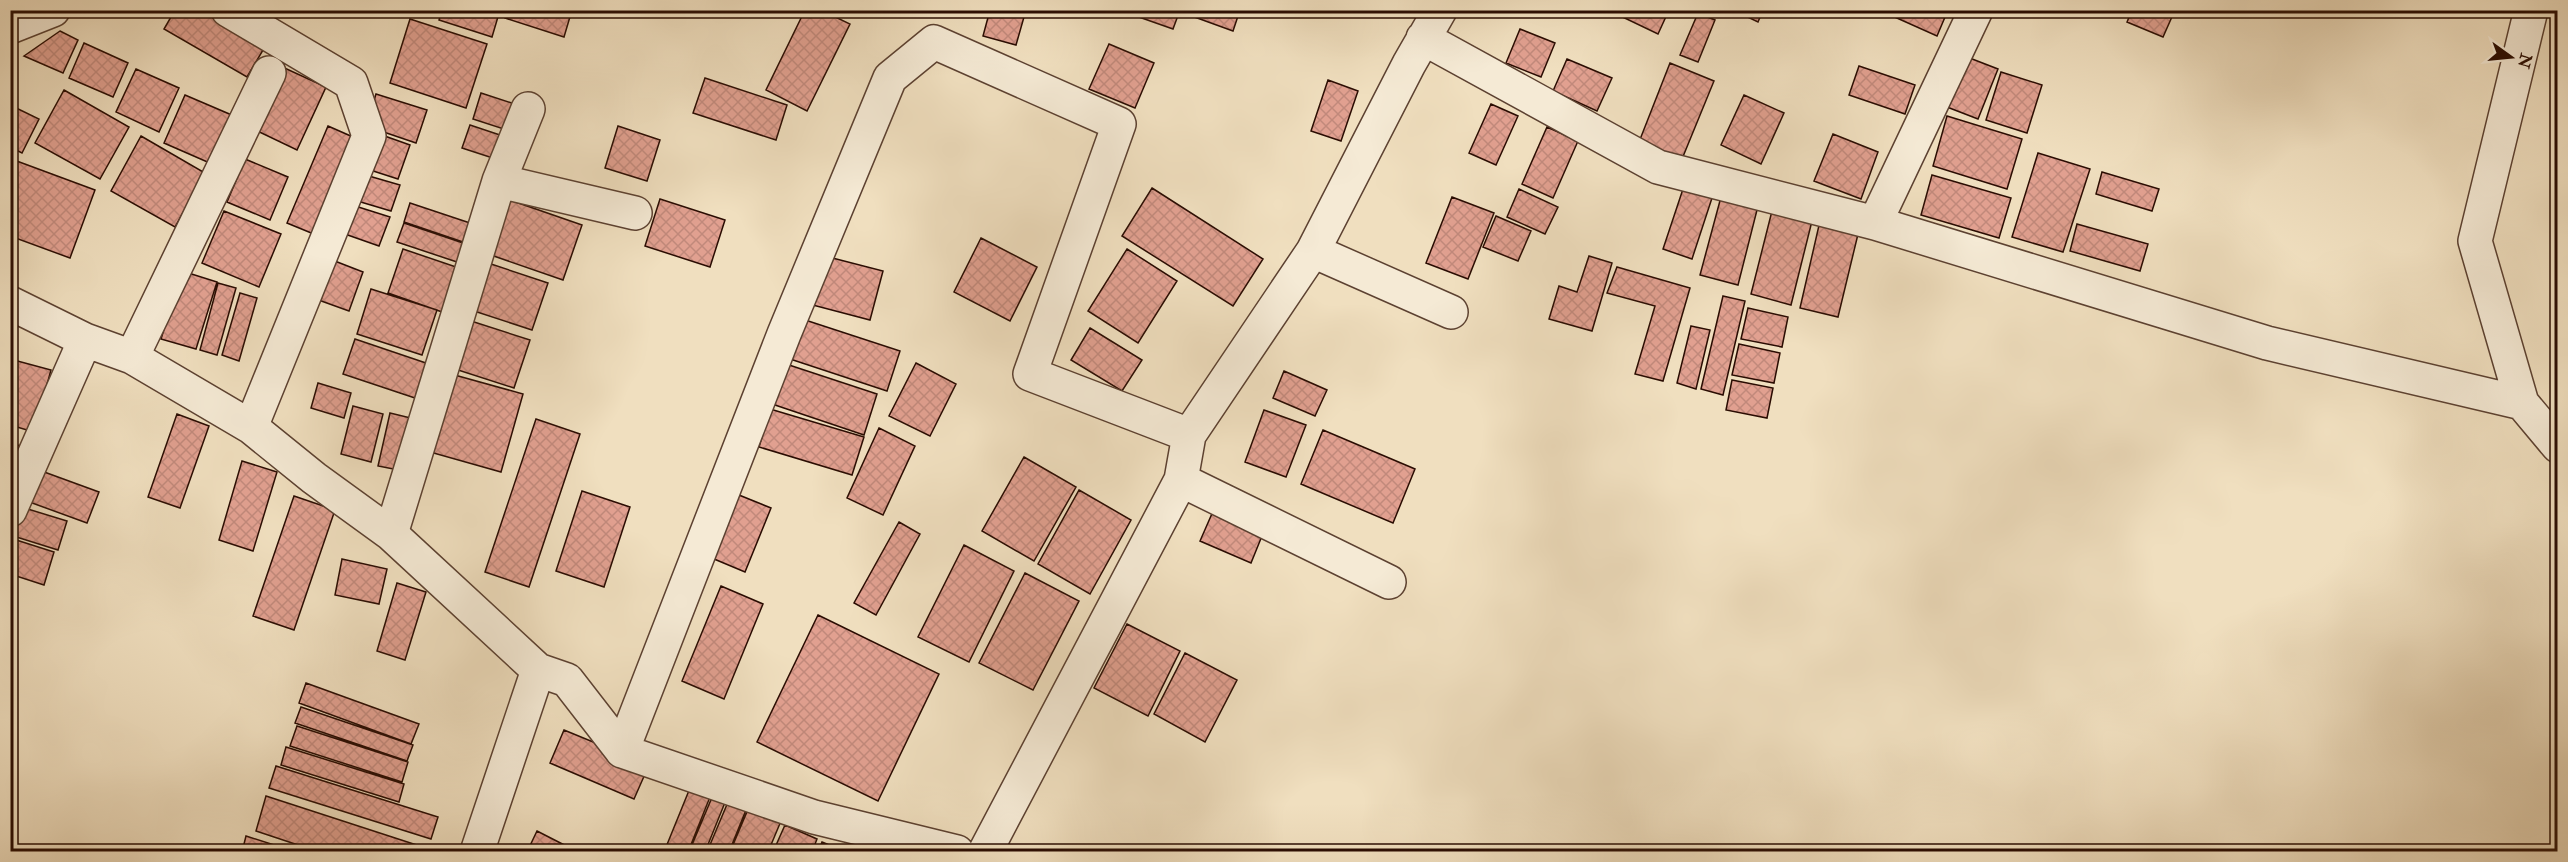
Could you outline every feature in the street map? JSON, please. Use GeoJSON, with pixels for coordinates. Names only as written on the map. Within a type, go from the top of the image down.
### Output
{"type":"FeatureCollection","features":[{"type":"Feature","properties":{"kind":"street"},"geometry":{"type":"LineString","coordinates":[[10,27],[53,10]]}},
{"type":"Feature","properties":{"kind":"street"},"geometry":{"type":"LineString","coordinates":[[228,10],[351,83],[369,136],[251,427]]}},
{"type":"Feature","properties":{"kind":"street"},"geometry":{"type":"LineString","coordinates":[[985,852],[1180,480],[1189,435],[1313,251],[1423,38],[1440,10]]}},
{"type":"Feature","properties":{"kind":"street"},"geometry":{"type":"LineString","coordinates":[[1875,223],[1976,10]]}},
{"type":"Feature","properties":{"kind":"street"},"geometry":{"type":"LineString","coordinates":[[2531,10],[2475,241],[2522,403],[2558,446]]}},
{"type":"Feature","properties":{"kind":"street"},"geometry":{"type":"LineString","coordinates":[[1423,38],[1658,167],[1875,223],[2267,343],[2522,403]]}},
{"type":"Feature","properties":{"kind":"street"},"geometry":{"type":"LineString","coordinates":[[622,751],[784,334],[890,78],[934,42],[1119,124],[1030,375],[1189,435]]}},
{"type":"Feature","properties":{"kind":"street"},"geometry":{"type":"LineString","coordinates":[[132,357],[269,73]]}},
{"type":"Feature","properties":{"kind":"street"},"geometry":{"type":"LineString","coordinates":[[391,534],[499,181],[528,109]]}},
{"type":"Feature","properties":{"kind":"street"},"geometry":{"type":"LineString","coordinates":[[499,181],[635,213]]}},
{"type":"Feature","properties":{"kind":"street"},"geometry":{"type":"LineString","coordinates":[[1313,251],[1451,312]]}},
{"type":"Feature","properties":{"kind":"street"},"geometry":{"type":"LineString","coordinates":[[10,303],[85,340],[132,357],[251,427],[314,478],[391,534],[538,670],[567,680],[622,751],[814,817],[957,852]]}},
{"type":"Feature","properties":{"kind":"street"},"geometry":{"type":"LineString","coordinates":[[10,510],[85,340]]}},
{"type":"Feature","properties":{"kind":"street"},"geometry":{"type":"LineString","coordinates":[[1180,480],[1389,582]]}},
{"type":"Feature","properties":{"kind":"street"},"geometry":{"type":"LineString","coordinates":[[477,852],[538,670]]}},
{"type":"Feature","properties":{"kind":"building"},"geometry":{"type":"Polygon","coordinates":[[[175,10],[206,10],[266,45],[247,77],[164,29],[175,10]]]}},
{"type":"Feature","properties":{"kind":"building"},"geometry":{"type":"Polygon","coordinates":[[[442,10],[500,10],[492,37],[439,20],[442,10]]]}},
{"type":"Feature","properties":{"kind":"building"},"geometry":{"type":"Polygon","coordinates":[[[507,10],[572,10],[564,37],[505,18],[507,10]]]}},
{"type":"Feature","properties":{"kind":"building"},"geometry":{"type":"Polygon","coordinates":[[[805,10],[821,10],[850,24],[807,111],[766,90],[805,10]]]}},
{"type":"Feature","properties":{"kind":"building"},"geometry":{"type":"Polygon","coordinates":[[[990,10],[1026,10],[1016,45],[983,36],[990,10]]]}},
{"type":"Feature","properties":{"kind":"building"},"geometry":{"type":"Polygon","coordinates":[[[1119,10],[1180,10],[1173,29],[1119,10]]]}},
{"type":"Feature","properties":{"kind":"building"},"geometry":{"type":"Polygon","coordinates":[[[1191,10],[1240,10],[1233,31],[1189,15],[1191,10]]]}},
{"type":"Feature","properties":{"kind":"building"},"geometry":{"type":"Polygon","coordinates":[[[1608,10],[1669,10],[1658,34],[1608,10]]]}},
{"type":"Feature","properties":{"kind":"building"},"geometry":{"type":"Polygon","coordinates":[[[1733,10],[1763,10],[1758,22],[1733,10]]]}},
{"type":"Feature","properties":{"kind":"building"},"geometry":{"type":"Polygon","coordinates":[[[1879,10],[1948,10],[1937,36],[1879,10]]]}},
{"type":"Feature","properties":{"kind":"building"},"geometry":{"type":"Polygon","coordinates":[[[2132,10],[2175,10],[2163,37],[2127,22],[2132,10]]]}},
{"type":"Feature","properties":{"kind":"building"},"geometry":{"type":"Polygon","coordinates":[[[1698,13],[1715,20],[1698,62],[1680,55],[1698,13]]]}},
{"type":"Feature","properties":{"kind":"building"},"geometry":{"type":"Polygon","coordinates":[[[410,19],[487,44],[466,108],[390,83],[410,19]]]}},
{"type":"Feature","properties":{"kind":"building"},"geometry":{"type":"Polygon","coordinates":[[[1520,29],[1555,43],[1541,77],[1506,63],[1520,29]]]}},
{"type":"Feature","properties":{"kind":"building"},"geometry":{"type":"Polygon","coordinates":[[[60,31],[78,40],[63,73],[24,56],[60,31]]]}},
{"type":"Feature","properties":{"kind":"building"},"geometry":{"type":"Polygon","coordinates":[[[84,43],[128,63],[113,97],[69,78],[84,43]]]}},
{"type":"Feature","properties":{"kind":"building"},"geometry":{"type":"Polygon","coordinates":[[[1109,44],[1154,63],[1135,108],[1089,89],[1109,44]]]}},
{"type":"Feature","properties":{"kind":"building"},"geometry":{"type":"Polygon","coordinates":[[[1967,57],[1998,69],[1978,119],[1947,107],[1967,57]]]}},
{"type":"Feature","properties":{"kind":"building"},"geometry":{"type":"Polygon","coordinates":[[[1567,59],[1612,78],[1597,111],[1553,91],[1567,59]]]}},
{"type":"Feature","properties":{"kind":"building"},"geometry":{"type":"Polygon","coordinates":[[[1670,63],[1714,81],[1682,159],[1639,142],[1670,63]]]}},
{"type":"Feature","properties":{"kind":"building"},"geometry":{"type":"Polygon","coordinates":[[[278,65],[326,87],[297,150],[249,127],[278,65]]]}},
{"type":"Feature","properties":{"kind":"building"},"geometry":{"type":"Polygon","coordinates":[[[1859,66],[1915,85],[1905,114],[1849,95],[1859,66]]]}},
{"type":"Feature","properties":{"kind":"building"},"geometry":{"type":"Polygon","coordinates":[[[136,69],[179,88],[159,132],[116,112],[136,69]]]}},
{"type":"Feature","properties":{"kind":"building"},"geometry":{"type":"Polygon","coordinates":[[[2001,72],[2042,85],[2027,133],[1986,120],[2001,72]]]}},
{"type":"Feature","properties":{"kind":"building"},"geometry":{"type":"Polygon","coordinates":[[[705,78],[787,105],[776,140],[693,113],[705,78]]]}},
{"type":"Feature","properties":{"kind":"building"},"geometry":{"type":"Polygon","coordinates":[[[1328,80],[1358,91],[1341,141],[1311,131],[1328,80]]]}},
{"type":"Feature","properties":{"kind":"building"},"geometry":{"type":"Polygon","coordinates":[[[64,90],[129,127],[100,179],[35,143],[64,90]]]}},
{"type":"Feature","properties":{"kind":"building"},"geometry":{"type":"Polygon","coordinates":[[[481,93],[521,106],[513,132],[473,119],[481,93]]]}},
{"type":"Feature","properties":{"kind":"building"},"geometry":{"type":"Polygon","coordinates":[[[376,94],[427,110],[416,143],[366,126],[376,94]]]}},
{"type":"Feature","properties":{"kind":"building"},"geometry":{"type":"Polygon","coordinates":[[[185,95],[234,116],[212,164],[164,143],[185,95]]]}},
{"type":"Feature","properties":{"kind":"building"},"geometry":{"type":"Polygon","coordinates":[[[1744,95],[1784,113],[1761,164],[1721,145],[1744,95]]]}},
{"type":"Feature","properties":{"kind":"building"},"geometry":{"type":"Polygon","coordinates":[[[1491,104],[1518,116],[1496,165],[1469,153],[1491,104]]]}},
{"type":"Feature","properties":{"kind":"building"},"geometry":{"type":"Polygon","coordinates":[[[10,105],[39,119],[22,153],[10,147],[10,105]]]}},
{"type":"Feature","properties":{"kind":"building"},"geometry":{"type":"Polygon","coordinates":[[[1947,116],[2022,139],[2007,189],[1933,166],[1947,116]]]}},
{"type":"Feature","properties":{"kind":"building"},"geometry":{"type":"Polygon","coordinates":[[[470,125],[509,138],[502,161],[462,148],[470,125]]]}},
{"type":"Feature","properties":{"kind":"building"},"geometry":{"type":"Polygon","coordinates":[[[328,126],[362,141],[321,237],[287,223],[328,126]]]}},
{"type":"Feature","properties":{"kind":"building"},"geometry":{"type":"Polygon","coordinates":[[[618,126],[660,140],[647,181],[605,168],[618,126]]]}},
{"type":"Feature","properties":{"kind":"building"},"geometry":{"type":"Polygon","coordinates":[[[1547,127],[1578,141],[1553,198],[1522,184],[1547,127]]]}},
{"type":"Feature","properties":{"kind":"building"},"geometry":{"type":"Polygon","coordinates":[[[379,134],[410,145],[398,179],[367,169],[379,134]]]}},
{"type":"Feature","properties":{"kind":"building"},"geometry":{"type":"Polygon","coordinates":[[[1833,134],[1878,152],[1861,199],[1814,181],[1833,134]]]}},
{"type":"Feature","properties":{"kind":"building"},"geometry":{"type":"Polygon","coordinates":[[[141,136],[205,173],[175,227],[111,191],[141,136]]]}},
{"type":"Feature","properties":{"kind":"building"},"geometry":{"type":"Polygon","coordinates":[[[2038,153],[2090,169],[2063,252],[2012,237],[2038,153]]]}},
{"type":"Feature","properties":{"kind":"building"},"geometry":{"type":"Polygon","coordinates":[[[245,159],[288,177],[270,220],[227,202],[245,159]]]}},
{"type":"Feature","properties":{"kind":"building"},"geometry":{"type":"Polygon","coordinates":[[[14,160],[95,190],[70,258],[10,236],[10,168],[14,160]]]}},
{"type":"Feature","properties":{"kind":"building"},"geometry":{"type":"Polygon","coordinates":[[[2102,172],[2159,189],[2152,211],[2096,194],[2102,172]]]}},
{"type":"Feature","properties":{"kind":"building"},"geometry":{"type":"Polygon","coordinates":[[[362,174],[400,185],[391,211],[354,200],[362,174]]]}},
{"type":"Feature","properties":{"kind":"building"},"geometry":{"type":"Polygon","coordinates":[[[1932,175],[2011,198],[1999,238],[1921,215],[1932,175]]]}},
{"type":"Feature","properties":{"kind":"building"},"geometry":{"type":"Polygon","coordinates":[[[1152,188],[1263,259],[1233,306],[1122,236],[1152,188]]]}},
{"type":"Feature","properties":{"kind":"building"},"geometry":{"type":"Polygon","coordinates":[[[1519,189],[1558,207],[1545,234],[1507,217],[1519,189]]]}},
{"type":"Feature","properties":{"kind":"building"},"geometry":{"type":"Polygon","coordinates":[[[1683,189],[1712,198],[1692,259],[1663,249],[1683,189]]]}},
{"type":"Feature","properties":{"kind":"building"},"geometry":{"type":"Polygon","coordinates":[[[1452,197],[1494,213],[1468,279],[1426,263],[1452,197]]]}},
{"type":"Feature","properties":{"kind":"building"},"geometry":{"type":"Polygon","coordinates":[[[1721,197],[1758,206],[1738,285],[1700,275],[1721,197]]]}},
{"type":"Feature","properties":{"kind":"building"},"geometry":{"type":"Polygon","coordinates":[[[507,199],[582,225],[563,280],[488,254],[507,199]]]}},
{"type":"Feature","properties":{"kind":"building"},"geometry":{"type":"Polygon","coordinates":[[[660,199],[725,220],[710,267],[645,246],[660,199]]]}},
{"type":"Feature","properties":{"kind":"building"},"geometry":{"type":"Polygon","coordinates":[[[410,203],[473,224],[466,243],[404,222],[410,203]]]}},
{"type":"Feature","properties":{"kind":"building"},"geometry":{"type":"Polygon","coordinates":[[[352,205],[390,217],[379,246],[342,233],[352,205]]]}},
{"type":"Feature","properties":{"kind":"building"},"geometry":{"type":"Polygon","coordinates":[[[1773,207],[1813,217],[1791,305],[1751,294],[1773,207]]]}},
{"type":"Feature","properties":{"kind":"building"},"geometry":{"type":"Polygon","coordinates":[[[224,211],[281,234],[259,287],[202,263],[224,211]]]}},
{"type":"Feature","properties":{"kind":"building"},"geometry":{"type":"Polygon","coordinates":[[[1496,216],[1531,231],[1518,261],[1483,247],[1496,216]]]}},
{"type":"Feature","properties":{"kind":"building"},"geometry":{"type":"Polygon","coordinates":[[[1820,221],[1859,230],[1838,317],[1800,308],[1820,221]]]}},
{"type":"Feature","properties":{"kind":"building"},"geometry":{"type":"Polygon","coordinates":[[[404,223],[466,244],[460,263],[397,242],[404,223]]]}},
{"type":"Feature","properties":{"kind":"building"},"geometry":{"type":"Polygon","coordinates":[[[2077,224],[2148,244],[2140,271],[2070,251],[2077,224]]]}},
{"type":"Feature","properties":{"kind":"building"},"geometry":{"type":"Polygon","coordinates":[[[981,238],[1037,267],[1010,321],[954,292],[981,238]]]}},
{"type":"Feature","properties":{"kind":"building"},"geometry":{"type":"Polygon","coordinates":[[[403,249],[459,268],[445,313],[388,293],[403,249]]]}},
{"type":"Feature","properties":{"kind":"building"},"geometry":{"type":"Polygon","coordinates":[[[1127,249],[1177,281],[1138,343],[1088,311],[1127,249]]]}},
{"type":"Feature","properties":{"kind":"building"},"geometry":{"type":"Polygon","coordinates":[[[817,254],[883,271],[870,320],[805,303],[817,254]]]}},
{"type":"Feature","properties":{"kind":"building"},"geometry":{"type":"Polygon","coordinates":[[[1589,256],[1612,263],[1592,331],[1549,319],[1559,286],[1577,292],[1589,256]]]}},
{"type":"Feature","properties":{"kind":"building"},"geometry":{"type":"Polygon","coordinates":[[[327,258],[363,272],[349,311],[313,298],[327,258]]]}},
{"type":"Feature","properties":{"kind":"building"},"geometry":{"type":"Polygon","coordinates":[[[488,263],[548,283],[532,330],[471,310],[488,263]]]}},
{"type":"Feature","properties":{"kind":"building"},"geometry":{"type":"Polygon","coordinates":[[[1617,267],[1690,288],[1663,381],[1635,374],[1655,306],[1607,293],[1617,267]]]}},
{"type":"Feature","properties":{"kind":"building"},"geometry":{"type":"Polygon","coordinates":[[[182,271],[217,282],[196,349],[161,339],[182,271]]]}},
{"type":"Feature","properties":{"kind":"building"},"geometry":{"type":"Polygon","coordinates":[[[218,283],[236,288],[217,355],[200,350],[218,283]]]}},
{"type":"Feature","properties":{"kind":"building"},"geometry":{"type":"Polygon","coordinates":[[[371,289],[437,310],[422,355],[357,334],[371,289]]]}},
{"type":"Feature","properties":{"kind":"building"},"geometry":{"type":"Polygon","coordinates":[[[240,293],[257,298],[239,361],[222,355],[240,293]]]}},
{"type":"Feature","properties":{"kind":"building"},"geometry":{"type":"Polygon","coordinates":[[[1723,296],[1745,301],[1723,395],[1701,389],[1723,296]]]}},
{"type":"Feature","properties":{"kind":"building"},"geometry":{"type":"Polygon","coordinates":[[[1748,308],[1788,317],[1782,347],[1741,339],[1748,308]]]}},
{"type":"Feature","properties":{"kind":"building"},"geometry":{"type":"Polygon","coordinates":[[[796,317],[900,351],[887,391],[784,357],[796,317]]]}},
{"type":"Feature","properties":{"kind":"building"},"geometry":{"type":"Polygon","coordinates":[[[471,321],[530,340],[514,388],[455,369],[471,321]]]}},
{"type":"Feature","properties":{"kind":"building"},"geometry":{"type":"Polygon","coordinates":[[[1691,326],[1710,330],[1696,389],[1677,383],[1691,326]]]}},
{"type":"Feature","properties":{"kind":"building"},"geometry":{"type":"Polygon","coordinates":[[[1090,328],[1142,360],[1122,391],[1071,360],[1090,328]]]}},
{"type":"Feature","properties":{"kind":"building"},"geometry":{"type":"Polygon","coordinates":[[[355,339],[426,363],[415,398],[343,374],[355,339]]]}},
{"type":"Feature","properties":{"kind":"building"},"geometry":{"type":"Polygon","coordinates":[[[1739,344],[1780,353],[1774,383],[1732,375],[1739,344]]]}},
{"type":"Feature","properties":{"kind":"building"},"geometry":{"type":"Polygon","coordinates":[[[10,359],[51,370],[34,432],[10,425],[10,359]]]}},
{"type":"Feature","properties":{"kind":"building"},"geometry":{"type":"Polygon","coordinates":[[[916,363],[956,384],[930,436],[889,416],[916,363]]]}},
{"type":"Feature","properties":{"kind":"building"},"geometry":{"type":"Polygon","coordinates":[[[786,364],[877,394],[864,435],[772,404],[786,364]]]}},
{"type":"Feature","properties":{"kind":"building"},"geometry":{"type":"Polygon","coordinates":[[[1284,371],[1327,390],[1315,416],[1273,398],[1284,371]]]}},
{"type":"Feature","properties":{"kind":"building"},"geometry":{"type":"Polygon","coordinates":[[[451,374],[523,394],[501,472],[430,452],[451,374]]]}},
{"type":"Feature","properties":{"kind":"building"},"geometry":{"type":"Polygon","coordinates":[[[1732,380],[1773,388],[1767,418],[1726,410],[1732,380]]]}},
{"type":"Feature","properties":{"kind":"building"},"geometry":{"type":"Polygon","coordinates":[[[318,383],[351,393],[344,418],[311,408],[318,383]]]}},
{"type":"Feature","properties":{"kind":"building"},"geometry":{"type":"Polygon","coordinates":[[[353,406],[383,414],[371,462],[341,454],[353,406]]]}},
{"type":"Feature","properties":{"kind":"building"},"geometry":{"type":"Polygon","coordinates":[[[770,409],[864,437],[852,475],[759,447],[770,409]]]}},
{"type":"Feature","properties":{"kind":"building"},"geometry":{"type":"Polygon","coordinates":[[[1264,410],[1306,425],[1286,477],[1245,462],[1264,410]]]}},
{"type":"Feature","properties":{"kind":"building"},"geometry":{"type":"Polygon","coordinates":[[[390,413],[415,419],[404,471],[378,466],[390,413]]]}},
{"type":"Feature","properties":{"kind":"building"},"geometry":{"type":"Polygon","coordinates":[[[177,414],[209,426],[180,508],[148,497],[177,414]]]}},
{"type":"Feature","properties":{"kind":"building"},"geometry":{"type":"Polygon","coordinates":[[[536,419],[580,434],[529,587],[485,572],[536,419]]]}},
{"type":"Feature","properties":{"kind":"building"},"geometry":{"type":"Polygon","coordinates":[[[879,428],[915,446],[883,515],[847,498],[879,428]]]}},
{"type":"Feature","properties":{"kind":"building"},"geometry":{"type":"Polygon","coordinates":[[[1323,430],[1415,469],[1393,523],[1301,484],[1323,430]]]}},
{"type":"Feature","properties":{"kind":"building"},"geometry":{"type":"Polygon","coordinates":[[[10,443],[21,446],[10,478],[10,443]]]}},
{"type":"Feature","properties":{"kind":"building"},"geometry":{"type":"Polygon","coordinates":[[[1024,457],[1076,487],[1034,561],[982,531],[1024,457]]]}},
{"type":"Feature","properties":{"kind":"building"},"geometry":{"type":"Polygon","coordinates":[[[242,461],[277,472],[253,551],[219,540],[242,461]]]}},
{"type":"Feature","properties":{"kind":"building"},"geometry":{"type":"Polygon","coordinates":[[[36,469],[99,492],[87,523],[24,500],[36,469]]]}},
{"type":"Feature","properties":{"kind":"building"},"geometry":{"type":"Polygon","coordinates":[[[1079,490],[1131,520],[1090,594],[1038,564],[1079,490]]]}},
{"type":"Feature","properties":{"kind":"building"},"geometry":{"type":"Polygon","coordinates":[[[582,491],[630,507],[604,587],[556,571],[582,491]]]}},
{"type":"Feature","properties":{"kind":"building"},"geometry":{"type":"Polygon","coordinates":[[[734,493],[771,508],[745,572],[707,556],[734,493]]]}},
{"type":"Feature","properties":{"kind":"building"},"geometry":{"type":"Polygon","coordinates":[[[294,496],[335,510],[294,630],[253,616],[294,496]]]}},
{"type":"Feature","properties":{"kind":"building"},"geometry":{"type":"Polygon","coordinates":[[[18,506],[67,521],[58,550],[10,535],[18,506]]]}},
{"type":"Feature","properties":{"kind":"building"},"geometry":{"type":"Polygon","coordinates":[[[1214,509],[1264,531],[1251,563],[1200,541],[1214,509]]]}},
{"type":"Feature","properties":{"kind":"building"},"geometry":{"type":"Polygon","coordinates":[[[899,522],[920,534],[876,615],[854,603],[899,522]]]}},
{"type":"Feature","properties":{"kind":"building"},"geometry":{"type":"Polygon","coordinates":[[[10,538],[54,552],[44,585],[10,574],[10,538]]]}},
{"type":"Feature","properties":{"kind":"building"},"geometry":{"type":"Polygon","coordinates":[[[964,545],[1014,571],[969,662],[918,637],[964,545]]]}},
{"type":"Feature","properties":{"kind":"building"},"geometry":{"type":"Polygon","coordinates":[[[342,559],[387,569],[379,604],[335,595],[342,559]]]}},
{"type":"Feature","properties":{"kind":"building"},"geometry":{"type":"Polygon","coordinates":[[[1025,573],[1079,601],[1033,690],[979,663],[1025,573]]]}},
{"type":"Feature","properties":{"kind":"building"},"geometry":{"type":"Polygon","coordinates":[[[397,583],[426,592],[405,660],[377,651],[397,583]]]}},
{"type":"Feature","properties":{"kind":"building"},"geometry":{"type":"Polygon","coordinates":[[[721,586],[763,604],[724,699],[682,681],[721,586]]]}},
{"type":"Feature","properties":{"kind":"building"},"geometry":{"type":"Polygon","coordinates":[[[818,615],[939,674],[878,801],[757,742],[818,615]]]}},
{"type":"Feature","properties":{"kind":"building"},"geometry":{"type":"Polygon","coordinates":[[[1127,624],[1180,651],[1148,716],[1094,688],[1127,624]]]}},
{"type":"Feature","properties":{"kind":"building"},"geometry":{"type":"Polygon","coordinates":[[[1185,653],[1237,680],[1205,742],[1154,714],[1185,653]]]}},
{"type":"Feature","properties":{"kind":"building"},"geometry":{"type":"Polygon","coordinates":[[[306,683],[419,724],[411,744],[299,703],[306,683]]]}},
{"type":"Feature","properties":{"kind":"building"},"geometry":{"type":"Polygon","coordinates":[[[301,707],[413,745],[407,761],[295,723],[301,707]]]}},
{"type":"Feature","properties":{"kind":"building"},"geometry":{"type":"Polygon","coordinates":[[[297,726],[408,762],[402,782],[290,746],[297,726]]]}},
{"type":"Feature","properties":{"kind":"building"},"geometry":{"type":"Polygon","coordinates":[[[564,730],[649,765],[634,799],[550,763],[564,730]]]}},
{"type":"Feature","properties":{"kind":"building"},"geometry":{"type":"Polygon","coordinates":[[[286,747],[404,784],[399,802],[281,765],[286,747]]]}},
{"type":"Feature","properties":{"kind":"building"},"geometry":{"type":"Polygon","coordinates":[[[276,766],[438,817],[431,839],[269,788],[276,766]]]}},
{"type":"Feature","properties":{"kind":"building"},"geometry":{"type":"Polygon","coordinates":[[[690,788],[710,797],[688,852],[664,852],[690,788]]]}},
{"type":"Feature","properties":{"kind":"building"},"geometry":{"type":"Polygon","coordinates":[[[713,795],[726,800],[705,852],[689,852],[713,795]]]}},
{"type":"Feature","properties":{"kind":"building"},"geometry":{"type":"Polygon","coordinates":[[[266,796],[429,849],[428,852],[319,852],[256,831],[266,796]]]}},
{"type":"Feature","properties":{"kind":"building"},"geometry":{"type":"Polygon","coordinates":[[[728,802],[746,810],[729,852],[707,852],[728,802]]]}},
{"type":"Feature","properties":{"kind":"building"},"geometry":{"type":"Polygon","coordinates":[[[749,807],[781,821],[768,852],[730,852],[749,807]]]}},
{"type":"Feature","properties":{"kind":"building"},"geometry":{"type":"Polygon","coordinates":[[[785,825],[817,839],[812,852],[773,852],[785,825]]]}},
{"type":"Feature","properties":{"kind":"building"},"geometry":{"type":"Polygon","coordinates":[[[537,831],[578,852],[527,852],[537,831]]]}},
{"type":"Feature","properties":{"kind":"building"},"geometry":{"type":"Polygon","coordinates":[[[246,836],[296,852],[242,852],[246,836]]]}},
{"type":"Feature","properties":{"kind":"building"},"geometry":{"type":"Polygon","coordinates":[[[822,842],[844,851],[844,852],[818,852],[822,842]]]}}]}
